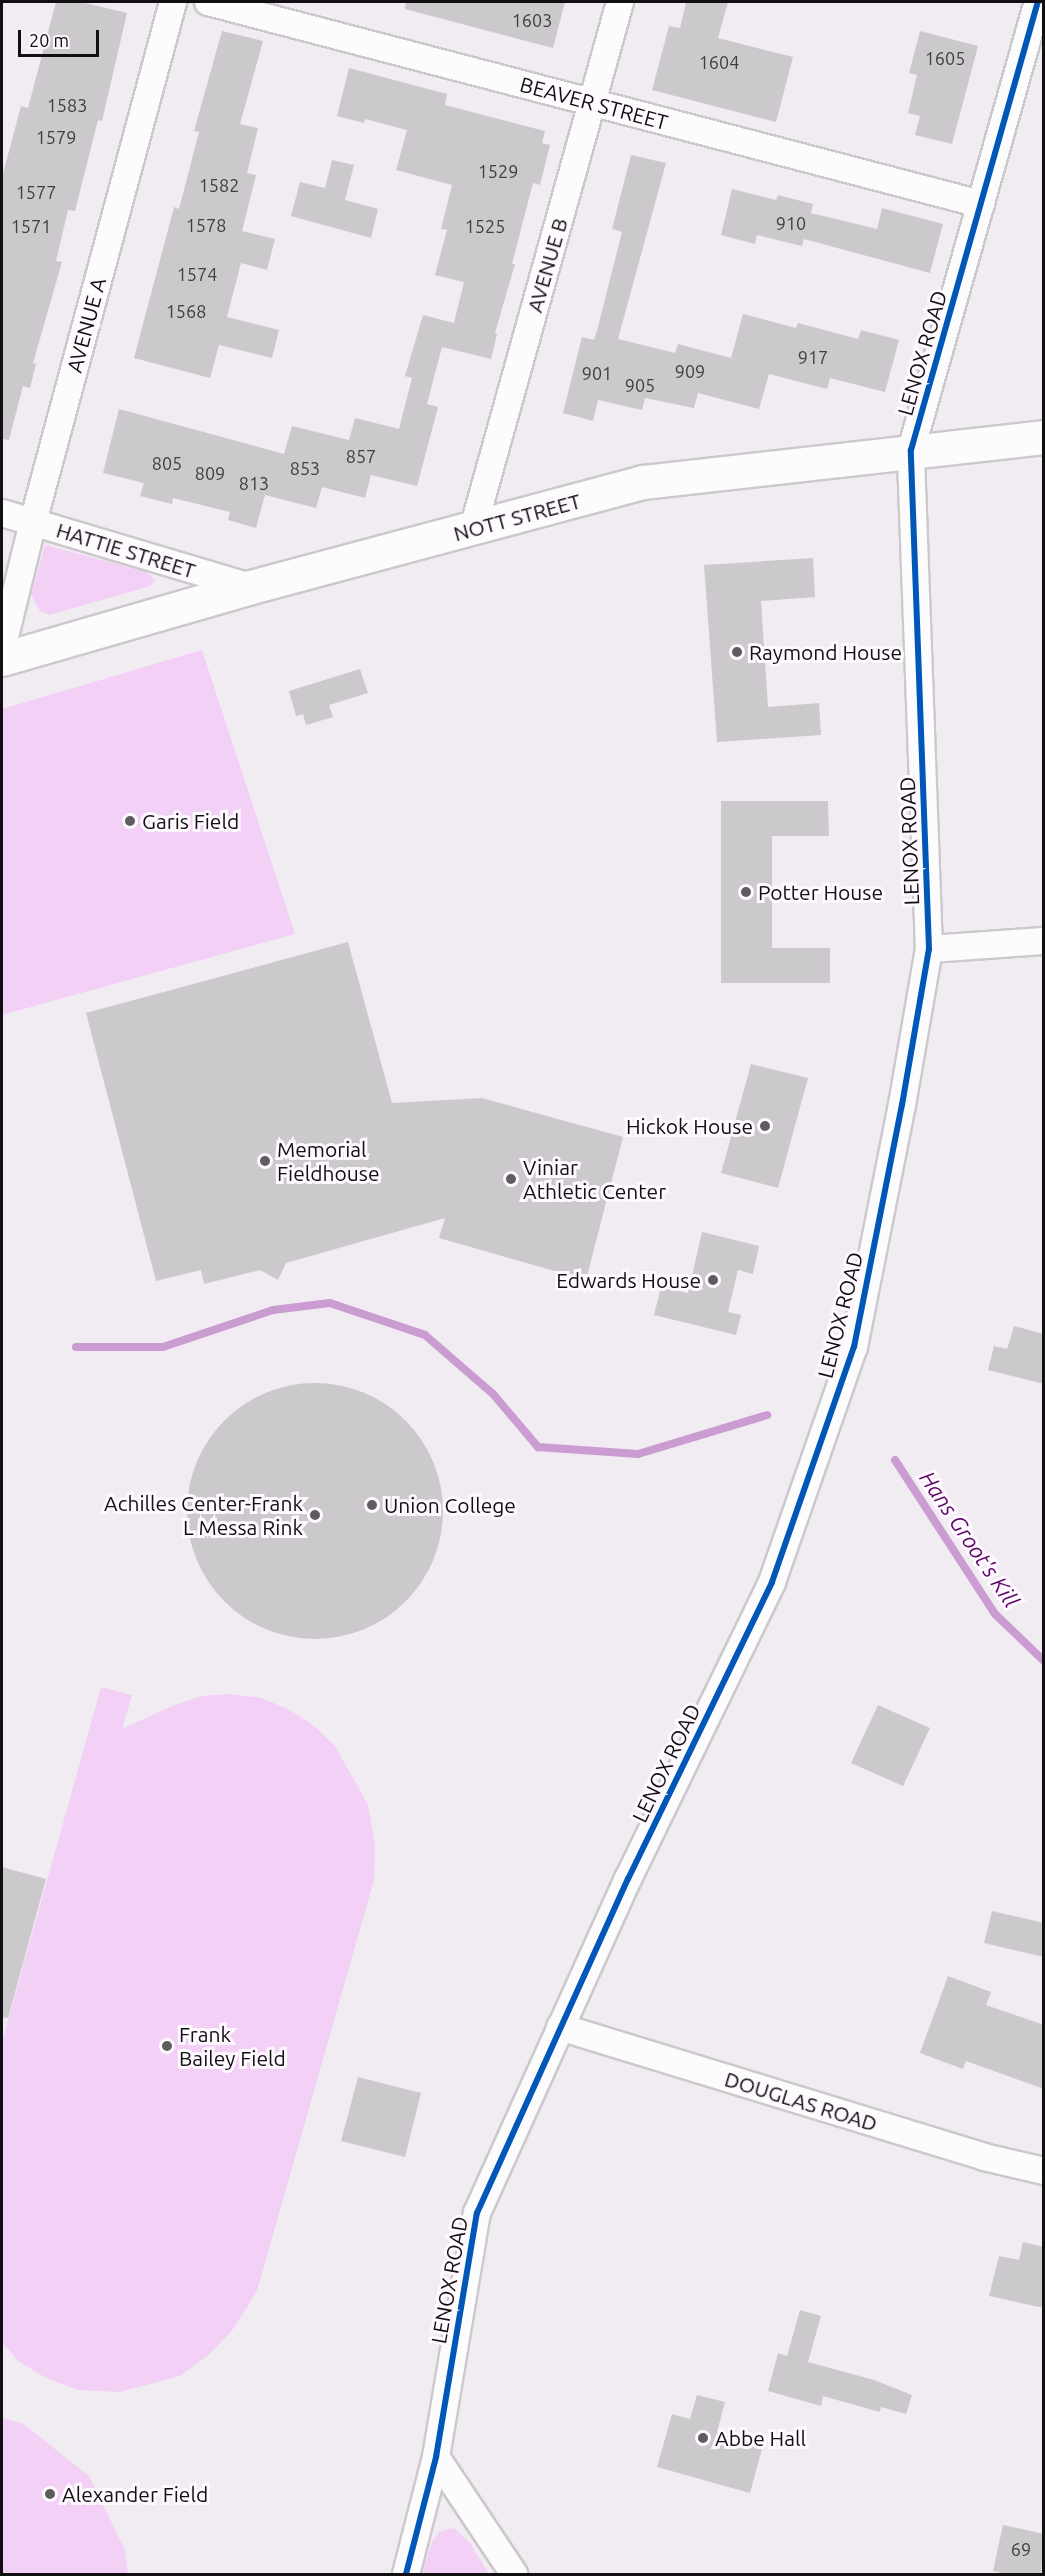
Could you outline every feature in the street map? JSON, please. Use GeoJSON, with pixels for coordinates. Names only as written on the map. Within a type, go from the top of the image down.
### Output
{"type":"FeatureCollection","features":[{"type":"Feature","properties":{"kind":"main road","name":"NOTT STREET"},"geometry":{"type":"LineString","coordinates":[[2,659],[251,587],[473,530],[643,482],[912,450],[1044,437]]}},
{"type":"Feature","properties":{"kind":"street","name":"AVENUE A"},"geometry":{"type":"LineString","coordinates":[[2,649],[33,522],[173,2]]}},
{"type":"Feature","properties":{"kind":"street","name":"BEAVER STREET"},"geometry":{"type":"LineString","coordinates":[[208,2],[981,204]]}},
{"type":"Feature","properties":{"kind":"street","name":"AVENUE B"},"geometry":{"type":"LineString","coordinates":[[473,530],[620,2]]}},
{"type":"Feature","properties":{"kind":"street","name":"LENOX ROAD"},"geometry":{"type":"LineString","coordinates":[[406,2574],[436,2457],[477,2213],[628,1880],[772,1582],[854,1347],[902,1105],[929,949],[912,450],[1038,2]]}},
{"type":"Feature","properties":{"kind":"street","name":"HATTIE STREET"},"geometry":{"type":"LineString","coordinates":[[2,513],[251,587]]}},
{"type":"Feature","properties":{"kind":"street"},"geometry":{"type":"LineString","coordinates":[[929,949],[1044,940]]}},
{"type":"Feature","properties":{"kind":"street","name":"DOUGLAS ROAD"},"geometry":{"type":"LineString","coordinates":[[560,2027],[1006,2163],[1044,2171]]}},
{"type":"Feature","properties":{"kind":"street"},"geometry":{"type":"LineString","coordinates":[[436,2457],[514,2574]]}},
{"type":"Feature","properties":{"kind":"shaded area"},"geometry":{"type":"Polygon","coordinates":[[[45,545],[147,572],[155,581],[150,586],[49,615],[40,611],[31,595],[45,545]]]}},
{"type":"Feature","properties":{"kind":"shaded area","name":"Garis Field"},"geometry":{"type":"Polygon","coordinates":[[[202,650],[295,934],[2,1015],[2,709],[202,650]]]}},
{"type":"Feature","properties":{"kind":"shaded area"},"geometry":{"type":"Polygon","coordinates":[[[101,1687],[132,1695],[122,1729],[174,1705],[202,1696],[230,1694],[261,1698],[288,1709],[313,1725],[335,1746],[368,1805],[375,1845],[374,1880],[257,2291],[234,2328],[209,2355],[180,2376],[120,2392],[78,2390],[46,2378],[18,2361],[2,2342],[2,2042],[101,1687]]]}},
{"type":"Feature","properties":{"kind":"shaded area","name":"Alexander Field"},"geometry":{"type":"Polygon","coordinates":[[[2,2418],[22,2423],[89,2476],[125,2550],[128,2574],[2,2574],[2,2418]]]}},
{"type":"Feature","properties":{"kind":"shaded area"},"geometry":{"type":"Polygon","coordinates":[[[454,2528],[470,2543],[489,2574],[422,2574],[432,2542],[439,2532],[454,2528]]]}},
{"type":"Feature","properties":{"kind":"building"},"geometry":{"type":"Polygon","coordinates":[[[56,2],[81,2],[127,13],[102,121],[98,120],[75,211],[68,210],[56,261],[62,262],[33,363],[36,364],[30,388],[23,386],[9,440],[2,439],[2,177],[21,106],[28,108],[56,2]]]}},
{"type":"Feature","properties":{"kind":"building"},"geometry":{"type":"Polygon","coordinates":[[[406,2],[565,2],[553,48],[405,9],[406,2]]]}},
{"type":"Feature","properties":{"kind":"building"},"geometry":{"type":"Polygon","coordinates":[[[686,2],[728,2],[718,38],[793,57],[776,122],[652,90],[669,26],[680,28],[686,2]]]}},
{"type":"Feature","properties":{"kind":"building"},"geometry":{"type":"Polygon","coordinates":[[[222,31],[263,41],[240,124],[258,128],[247,173],[256,175],[242,231],[275,239],[267,270],[241,263],[227,317],[279,330],[272,358],[219,345],[210,378],[134,358],[174,207],[179,209],[199,132],[194,131],[222,31]]]}},
{"type":"Feature","properties":{"kind":"building"},"geometry":{"type":"Polygon","coordinates":[[[920,31],[978,46],[952,144],[915,135],[920,116],[908,113],[917,75],[909,73],[920,31]]]}},
{"type":"Feature","properties":{"kind":"building"},"geometry":{"type":"Polygon","coordinates":[[[349,68],[447,94],[445,105],[545,131],[542,143],[550,145],[540,185],[533,183],[512,264],[515,264],[495,333],[497,334],[491,359],[442,347],[427,404],[438,407],[417,486],[371,475],[365,498],[322,487],[316,508],[265,495],[256,528],[228,520],[230,512],[173,498],[172,504],[140,496],[144,483],[103,473],[119,409],[284,454],[292,426],[349,440],[355,418],[399,429],[412,378],[405,376],[423,315],[454,323],[464,282],[435,275],[447,230],[441,229],[452,185],[396,170],[407,130],[365,119],[364,123],[337,116],[349,68]]]}},
{"type":"Feature","properties":{"kind":"building"},"geometry":{"type":"Polygon","coordinates":[[[631,155],[666,163],[618,339],[675,353],[678,344],[731,358],[743,314],[796,328],[798,323],[858,339],[861,330],[899,340],[885,392],[830,378],[827,389],[769,374],[759,409],[698,393],[694,408],[645,398],[642,410],[598,400],[593,421],[563,413],[582,337],[594,340],[598,327],[622,232],[612,229],[631,155]]]}},
{"type":"Feature","properties":{"kind":"building"},"geometry":{"type":"Polygon","coordinates":[[[332,160],[354,165],[345,200],[378,209],[371,238],[291,216],[300,182],[325,188],[332,160]]]}},
{"type":"Feature","properties":{"kind":"building"},"geometry":{"type":"Polygon","coordinates":[[[732,189],[776,200],[778,195],[813,204],[811,213],[877,229],[882,208],[943,224],[930,273],[804,239],[802,246],[757,235],[755,244],[721,235],[732,189]]]}},
{"type":"Feature","properties":{"kind":"building","name":"Raymond House"},"geometry":{"type":"Polygon","coordinates":[[[813,558],[815,597],[761,601],[768,707],[819,703],[821,735],[717,742],[704,565],[813,558]]]}},
{"type":"Feature","properties":{"kind":"building"},"geometry":{"type":"Polygon","coordinates":[[[360,669],[368,693],[329,705],[333,717],[306,725],[303,714],[296,716],[289,691],[360,669]]]}},
{"type":"Feature","properties":{"kind":"building","name":"Potter House"},"geometry":{"type":"Polygon","coordinates":[[[721,801],[828,801],[829,836],[772,836],[772,948],[830,948],[830,983],[721,983],[721,801]]]}},
{"type":"Feature","properties":{"kind":"building","name":"Memorial Fieldhouse"},"geometry":{"type":"Polygon","coordinates":[[[348,942],[392,1103],[482,1098],[623,1137],[586,1280],[439,1238],[445,1218],[286,1263],[278,1280],[260,1270],[204,1284],[201,1270],[156,1281],[86,1013],[348,942]]]}},
{"type":"Feature","properties":{"kind":"building","name":"Hickok House"},"geometry":{"type":"Polygon","coordinates":[[[751,1064],[808,1078],[778,1188],[721,1173],[751,1064]]]}},
{"type":"Feature","properties":{"kind":"building","name":"Edwards House"},"geometry":{"type":"Polygon","coordinates":[[[702,1232],[759,1246],[753,1274],[738,1270],[728,1312],[741,1315],[736,1335],[654,1315],[661,1287],[688,1293],[702,1232]]]}},
{"type":"Feature","properties":{"kind":"building"},"geometry":{"type":"Polygon","coordinates":[[[1014,1326],[1044,1334],[1044,1384],[988,1370],[994,1346],[1007,1349],[1014,1326]]]}},
{"type":"Feature","properties":{"kind":"building","name":"Achilles Center-Frank L Messa Rink"},"geometry":{"type":"Polygon","coordinates":[[[315,1383],[340,1386],[364,1393],[396,1412],[414,1430],[433,1462],[440,1486],[443,1511],[440,1536],[433,1560],[414,1592],[396,1610],[364,1629],[340,1636],[315,1639],[290,1636],[266,1629],[234,1610],[216,1592],[197,1560],[190,1536],[187,1511],[190,1486],[197,1462],[216,1430],[234,1412],[266,1393],[290,1386],[315,1383]]]}},
{"type":"Feature","properties":{"kind":"building"},"geometry":{"type":"Polygon","coordinates":[[[878,1705],[930,1728],[903,1786],[851,1763],[878,1705]]]}},
{"type":"Feature","properties":{"kind":"building"},"geometry":{"type":"Polygon","coordinates":[[[2,1867],[46,1879],[8,2018],[2,2017],[2,1867]]]}},
{"type":"Feature","properties":{"kind":"building"},"geometry":{"type":"Polygon","coordinates":[[[992,1911],[1044,1923],[1044,1957],[984,1943],[992,1911]]]}},
{"type":"Feature","properties":{"kind":"building"},"geometry":{"type":"Polygon","coordinates":[[[948,1976],[991,1992],[986,2005],[1044,2025],[1044,2089],[966,2061],[963,2069],[920,2053],[948,1976]]]}},
{"type":"Feature","properties":{"kind":"building"},"geometry":{"type":"Polygon","coordinates":[[[358,2077],[421,2093],[405,2157],[341,2141],[358,2077]]]}},
{"type":"Feature","properties":{"kind":"building"},"geometry":{"type":"Polygon","coordinates":[[[1023,2242],[1044,2247],[1044,2308],[989,2296],[999,2256],[1019,2260],[1023,2242]]]}},
{"type":"Feature","properties":{"kind":"building"},"geometry":{"type":"Polygon","coordinates":[[[800,2310],[821,2316],[808,2362],[874,2380],[912,2395],[906,2414],[881,2407],[880,2412],[823,2396],[821,2406],[768,2391],[778,2353],[787,2356],[800,2310]]]}},
{"type":"Feature","properties":{"kind":"building","name":"Abbe Hall"},"geometry":{"type":"Polygon","coordinates":[[[697,2395],[725,2402],[717,2432],[763,2445],[750,2493],[657,2467],[672,2414],[690,2419],[697,2395]]]}},
{"type":"Feature","properties":{"kind":"building"},"geometry":{"type":"Polygon","coordinates":[[[1003,2525],[1044,2534],[1041,2574],[1007,2574],[993,2571],[1003,2525]]]}},
{"type":"Feature","properties":{"kind":"waterway","name":"Hans Groot's Kill"},"geometry":{"type":"LineString","coordinates":[[76,1347],[163,1347],[273,1310],[330,1303],[425,1335],[493,1394],[538,1447],[638,1454],[767,1415]]}},
{"type":"Feature","properties":{"kind":"waterway","name":"Hans Groot's Kill"},"geometry":{"type":"LineString","coordinates":[[895,1460],[995,1614],[1044,1661]]}},
{"type":"Feature","properties":{"kind":"cycle path"},"geometry":{"type":"LineString","coordinates":[[406,2574],[436,2457],[477,2213],[628,1879],[772,1582],[854,1347],[902,1105],[929,949],[911,450],[1038,2]]}},
{"type":"Feature","properties":{"kind":"place","name":"Raymond House"},"geometry":{"type":"Point","coordinates":[737,652]}},
{"type":"Feature","properties":{"kind":"place","name":"Garis Field"},"geometry":{"type":"Point","coordinates":[130,821]}},
{"type":"Feature","properties":{"kind":"place","name":"Potter House"},"geometry":{"type":"Point","coordinates":[746,892]}},
{"type":"Feature","properties":{"kind":"place","name":"Hickok House"},"geometry":{"type":"Point","coordinates":[765,1126]}},
{"type":"Feature","properties":{"kind":"place","name":"Memorial Fieldhouse"},"geometry":{"type":"Point","coordinates":[265,1161]}},
{"type":"Feature","properties":{"kind":"place","name":"Viniar Athletic Center"},"geometry":{"type":"Point","coordinates":[511,1179]}},
{"type":"Feature","properties":{"kind":"place","name":"Edwards House"},"geometry":{"type":"Point","coordinates":[713,1280]}},
{"type":"Feature","properties":{"kind":"place","name":"Union College"},"geometry":{"type":"Point","coordinates":[372,1505]}},
{"type":"Feature","properties":{"kind":"place","name":"Achilles Center-Frank L Messa Rink"},"geometry":{"type":"Point","coordinates":[315,1515]}},
{"type":"Feature","properties":{"kind":"place","name":"Frank Bailey Field"},"geometry":{"type":"Point","coordinates":[167,2046]}},
{"type":"Feature","properties":{"kind":"place","name":"Abbe Hall"},"geometry":{"type":"Point","coordinates":[703,2438]}},
{"type":"Feature","properties":{"kind":"place","name":"Alexander Field"},"geometry":{"type":"Point","coordinates":[50,2494]}}]}
